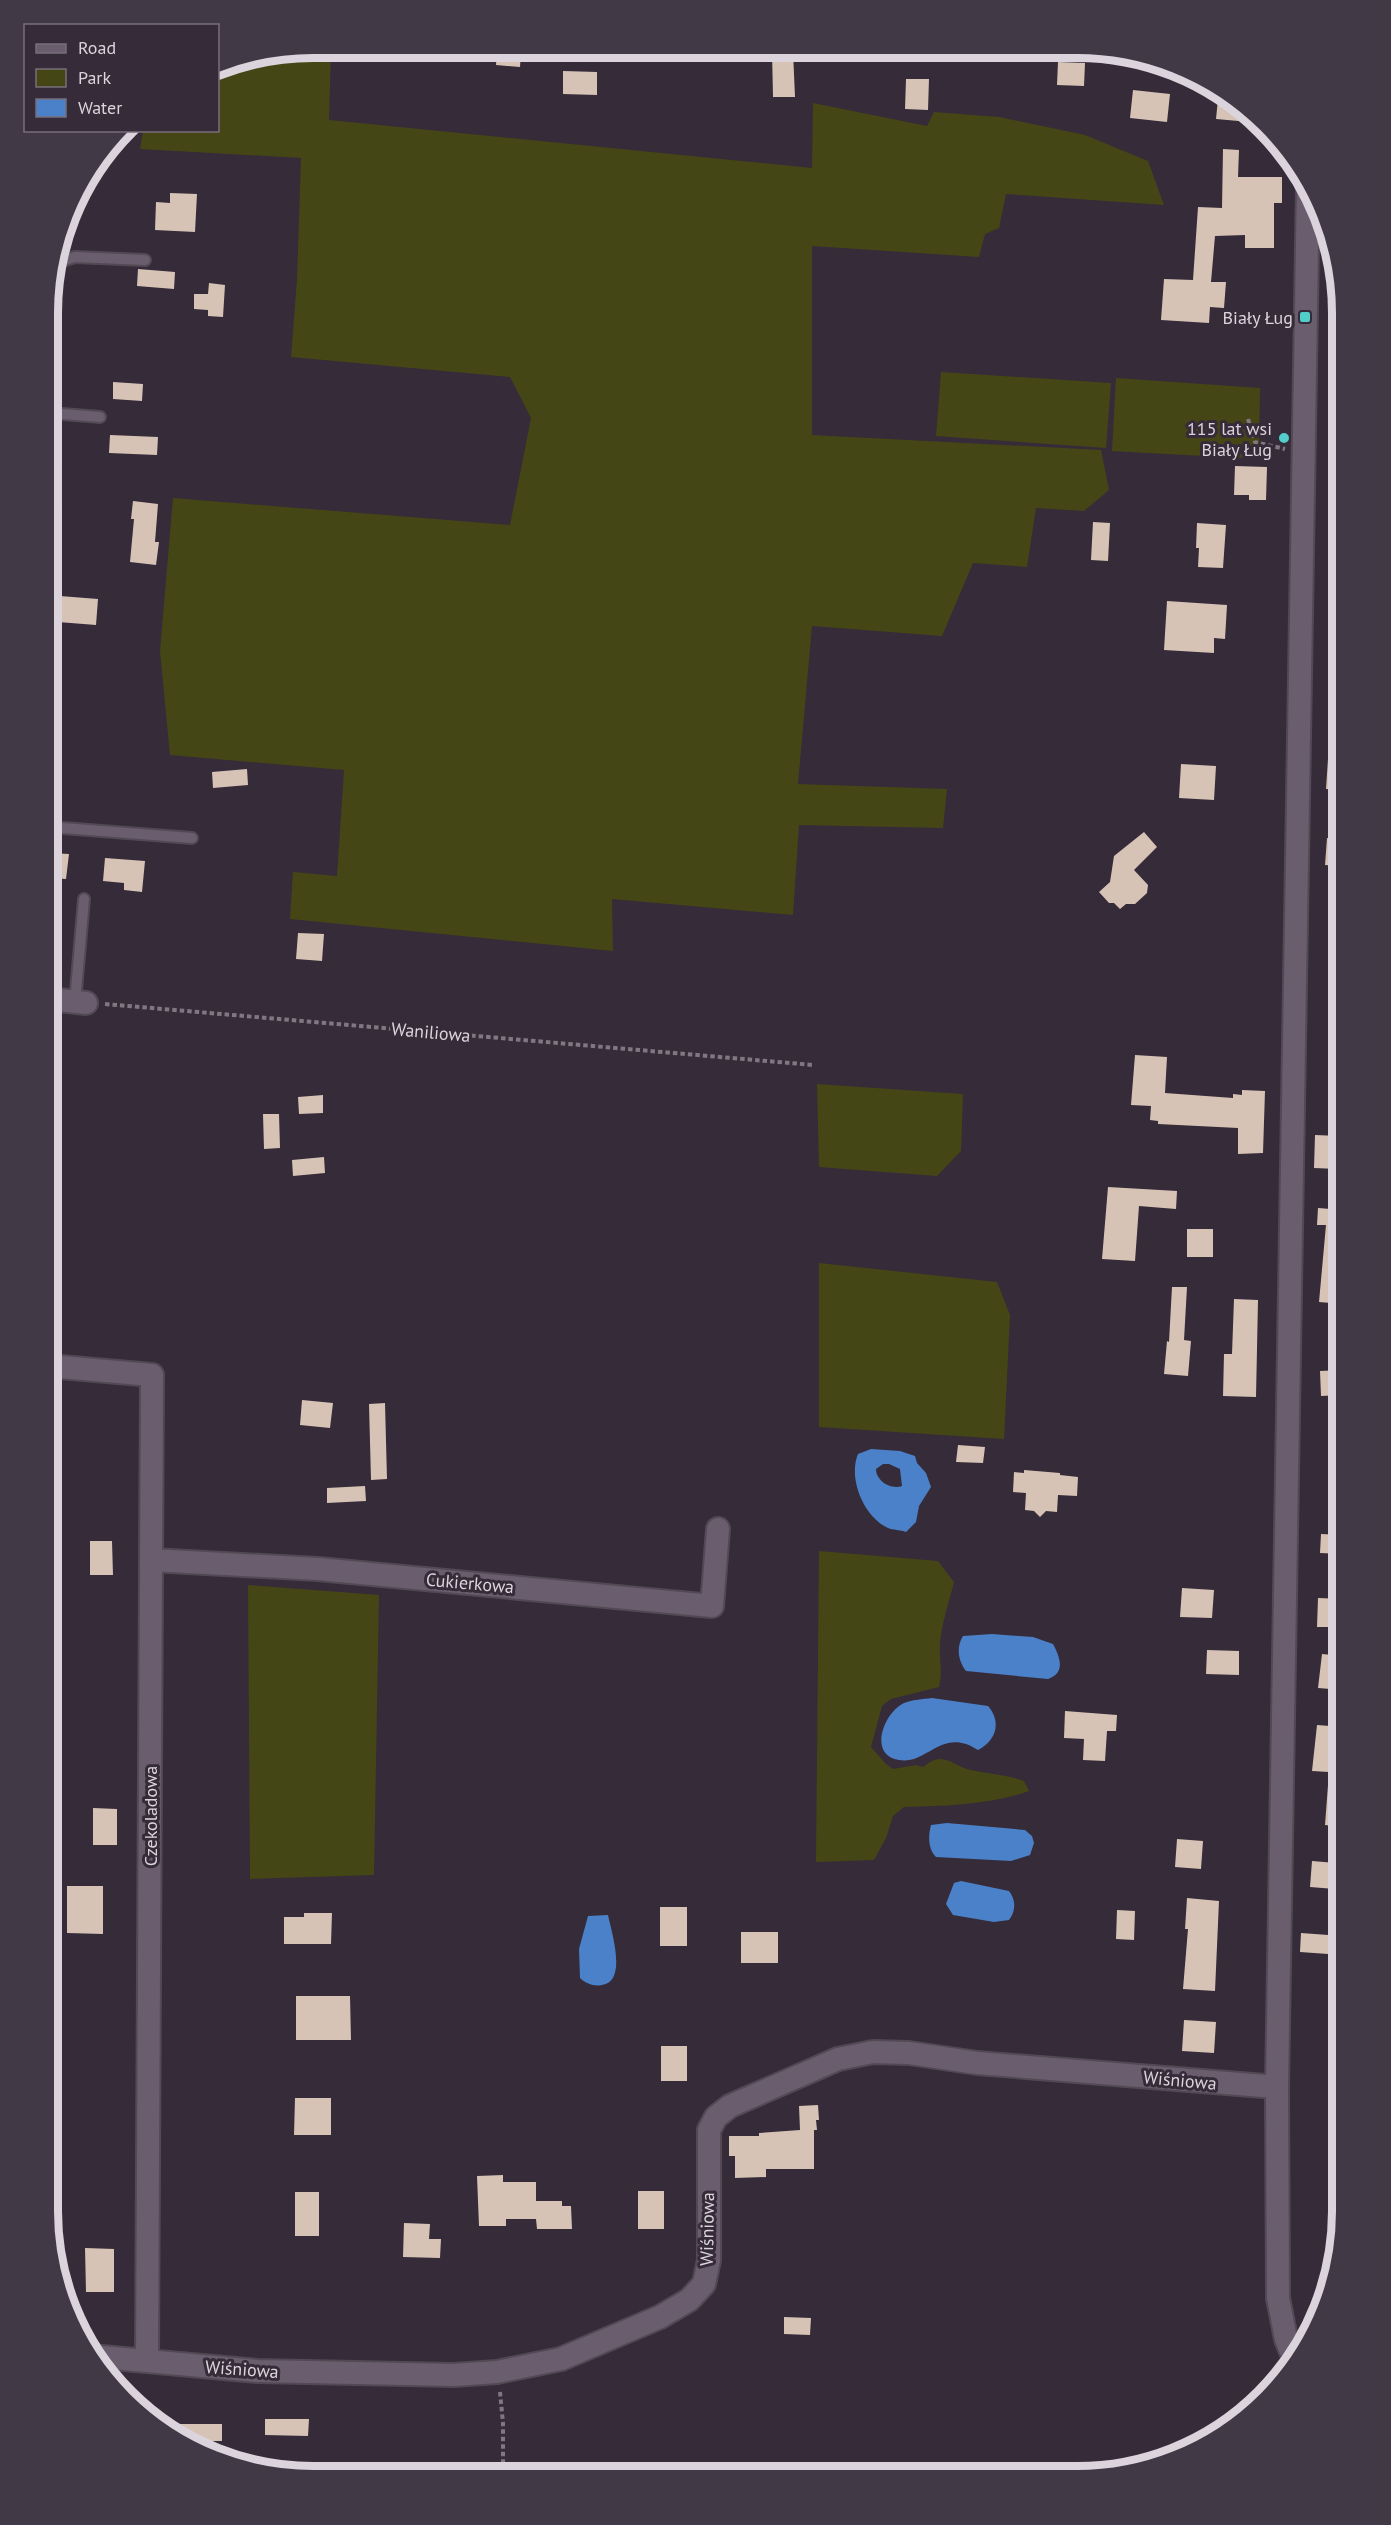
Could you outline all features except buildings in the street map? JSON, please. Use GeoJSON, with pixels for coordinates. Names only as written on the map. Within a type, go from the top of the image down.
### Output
{"type":"FeatureCollection","features":[{"type":"Feature","properties":{"kind":"street"},"geometry":{"type":"LineString","coordinates":[[1291,2351],[1283,2329],[1278,2298],[1277,2088],[1308,205]]}},
{"type":"Feature","properties":{"kind":"street"},"geometry":{"type":"LineString","coordinates":[[58,1000],[80,1002]]}},
{"type":"Feature","properties":{"kind":"street","name":"Czekoladowa"},"geometry":{"type":"LineString","coordinates":[[58,1367],[152,1375],[147,2361]]}},
{"type":"Feature","properties":{"kind":"street","name":"Cukierkowa"},"geometry":{"type":"LineString","coordinates":[[151,1560],[318,1569],[712,1606],[718,1529]]}},
{"type":"Feature","properties":{"kind":"street","name":"Wiśniowa"},"geometry":{"type":"LineString","coordinates":[[104,2357],[257,2372],[454,2375],[497,2372],[561,2359],[660,2318],[689,2300],[704,2284],[709,2259],[708,2130],[716,2117],[730,2106],[838,2059],[873,2052],[909,2053],[977,2063],[1277,2088]]}},
{"type":"Feature","properties":{"kind":"lane"},"geometry":{"type":"LineString","coordinates":[[64,261],[75,257],[145,260]]}},
{"type":"Feature","properties":{"kind":"lane"},"geometry":{"type":"LineString","coordinates":[[58,413],[100,417]]}},
{"type":"Feature","properties":{"kind":"lane"},"geometry":{"type":"LineString","coordinates":[[58,828],[192,838]]}},
{"type":"Feature","properties":{"kind":"lane"},"geometry":{"type":"LineString","coordinates":[[80,1002],[84,899]]}},
{"type":"Feature","properties":{"kind":"path"},"geometry":{"type":"LineString","coordinates":[[1248,420],[1255,442],[1292,451]]}},
{"type":"Feature","properties":{"kind":"path","name":"Waniliowa"},"geometry":{"type":"LineString","coordinates":[[80,1002],[813,1065]]}},
{"type":"Feature","properties":{"kind":"path"},"geometry":{"type":"LineString","coordinates":[[497,2372],[503,2423],[503,2466]]}},
{"type":"Feature","properties":{"kind":"green space"},"geometry":{"type":"Polygon","coordinates":[[[331,58],[329,120],[812,168],[813,103],[927,126],[934,112],[999,117],[1085,135],[1148,161],[1164,205],[1006,194],[999,228],[985,234],[979,257],[812,246],[812,435],[1101,450],[1109,490],[1084,511],[1036,508],[1027,567],[973,563],[942,636],[812,626],[798,784],[947,789],[943,828],[799,825],[793,915],[612,899],[613,951],[290,919],[293,872],[337,876],[344,770],[170,755],[160,651],[173,498],[510,525],[531,418],[510,377],[291,357],[297,279],[301,158],[140,149],[143,132],[219,132],[219,77],[264,63],[331,58]]]}},
{"type":"Feature","properties":{"kind":"green space"},"geometry":{"type":"Polygon","coordinates":[[[941,372],[1111,383],[1106,448],[936,436],[941,372]]]}},
{"type":"Feature","properties":{"kind":"green space"},"geometry":{"type":"Polygon","coordinates":[[[1116,378],[1260,388],[1259,459],[1112,451],[1116,378]]]}},
{"type":"Feature","properties":{"kind":"green space"},"geometry":{"type":"Polygon","coordinates":[[[817,1084],[963,1094],[961,1151],[937,1176],[819,1167],[817,1084]]]}},
{"type":"Feature","properties":{"kind":"green space"},"geometry":{"type":"Polygon","coordinates":[[[819,1263],[997,1282],[1010,1315],[1004,1439],[819,1427],[819,1263]]]}},
{"type":"Feature","properties":{"kind":"green space"},"geometry":{"type":"Polygon","coordinates":[[[819,1551],[938,1561],[954,1582],[941,1635],[939,1687],[891,1699],[882,1706],[871,1747],[893,1769],[916,1765],[923,1767],[933,1760],[943,1759],[967,1769],[1024,1781],[1029,1791],[983,1802],[904,1807],[893,1816],[886,1838],[874,1860],[816,1862],[819,1551]]]}},
{"type":"Feature","properties":{"kind":"green space"},"geometry":{"type":"Polygon","coordinates":[[[248,1585],[379,1595],[374,1875],[250,1879],[248,1585]]]}},
{"type":"Feature","properties":{"kind":"water"},"geometry":{"type":"Polygon","coordinates":[[[871,1449],[900,1451],[915,1456],[917,1463],[926,1473],[931,1487],[919,1506],[916,1522],[906,1532],[888,1528],[871,1515],[865,1506],[855,1474],[858,1454],[871,1449]],[[883,1464],[876,1469],[881,1481],[893,1487],[902,1486],[900,1469],[883,1464]]]}},
{"type":"Feature","properties":{"kind":"water"},"geometry":{"type":"Polygon","coordinates":[[[992,1634],[1033,1637],[1053,1644],[1060,1664],[1057,1673],[1048,1679],[966,1671],[959,1654],[959,1645],[963,1636],[992,1634]]]}},
{"type":"Feature","properties":{"kind":"water"},"geometry":{"type":"Polygon","coordinates":[[[932,1698],[988,1706],[996,1725],[989,1742],[978,1750],[954,1742],[909,1760],[889,1757],[881,1743],[885,1724],[890,1716],[904,1703],[932,1698]]]}},
{"type":"Feature","properties":{"kind":"water"},"geometry":{"type":"Polygon","coordinates":[[[947,1823],[1025,1830],[1032,1836],[1034,1843],[1030,1855],[1011,1861],[936,1857],[929,1842],[931,1825],[947,1823]]]}},
{"type":"Feature","properties":{"kind":"water"},"geometry":{"type":"Polygon","coordinates":[[[961,1881],[1009,1891],[1014,1906],[1009,1920],[994,1922],[953,1915],[946,1904],[954,1883],[961,1881]]]}},
{"type":"Feature","properties":{"kind":"water"},"geometry":{"type":"Polygon","coordinates":[[[608,1915],[616,1955],[614,1975],[610,1982],[593,1985],[580,1978],[579,1949],[588,1916],[608,1915]]]}},
{"type":"Feature","properties":{"kind":"place","name":"Biały Ług"},"geometry":{"type":"Point","coordinates":[1305,317]}},
{"type":"Feature","properties":{"kind":"place","name":"115 lat wsi Biały Ług"},"geometry":{"type":"Point","coordinates":[1284,438]}}]}
